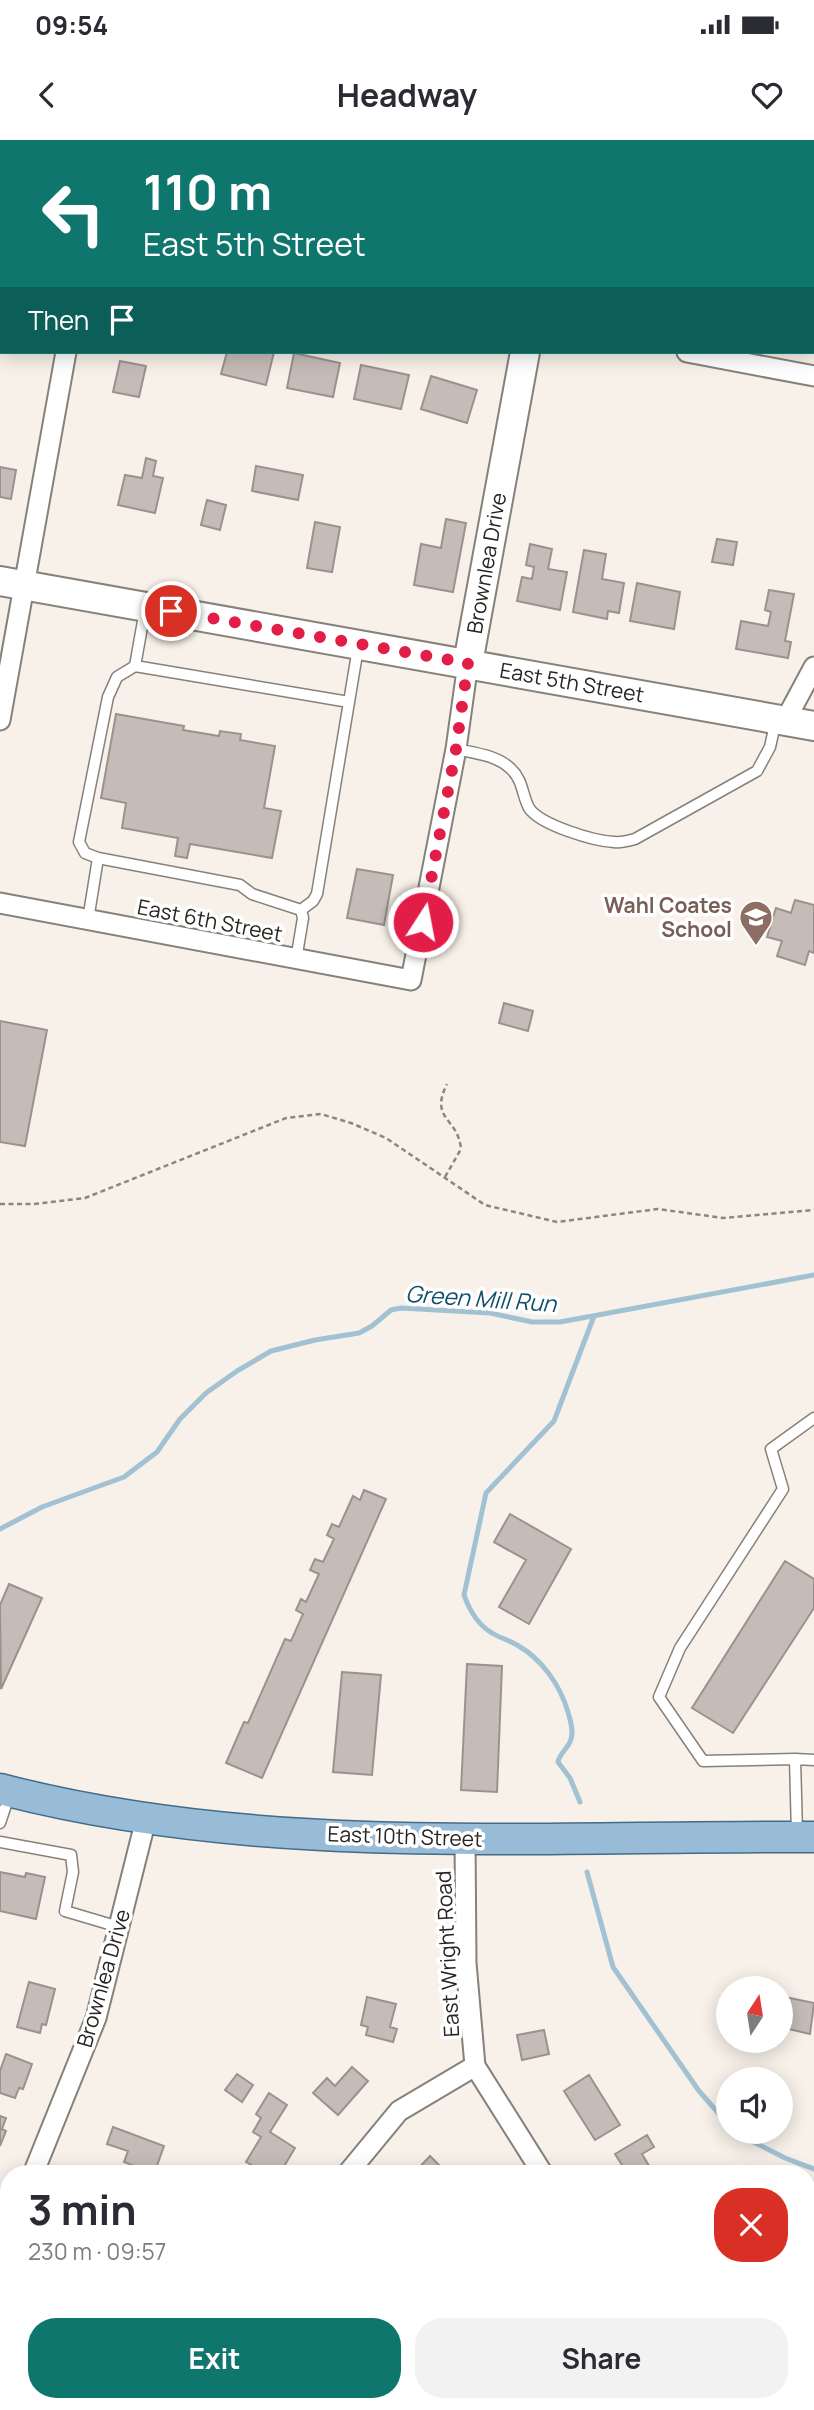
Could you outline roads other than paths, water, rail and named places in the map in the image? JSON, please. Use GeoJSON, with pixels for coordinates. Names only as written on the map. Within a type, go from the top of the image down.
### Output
{"type":"FeatureCollection","features":[{"type":"Feature","properties":{"kind":"main road","name":"Brownlea Drive"},"geometry":{"type":"LineString","coordinates":[[468,663],[525,354]]}},
{"type":"Feature","properties":{"kind":"main road","name":"East 5th Street"},"geometry":{"type":"LineString","coordinates":[[12,583],[814,726]]}},
{"type":"Feature","properties":{"kind":"main road","name":"East 10th Street"},"geometry":{"type":"LineString","coordinates":[[5,1791],[44,1801],[146,1819],[246,1829],[465,1840],[806,1837]]}},
{"type":"Feature","properties":{"kind":"street"},"geometry":{"type":"LineString","coordinates":[[0,720],[12,583],[66,354]]}},
{"type":"Feature","properties":{"kind":"street"},"geometry":{"type":"LineString","coordinates":[[698,354],[814,376]]}},
{"type":"Feature","properties":{"kind":"street","name":"Brownlea Drive"},"geometry":{"type":"LineString","coordinates":[[411,980],[456,749],[468,663]]}},
{"type":"Feature","properties":{"kind":"street"},"geometry":{"type":"LineString","coordinates":[[781,720],[814,667]]}},
{"type":"Feature","properties":{"kind":"street","name":"East 6th Street"},"geometry":{"type":"LineString","coordinates":[[0,903],[411,980]]}},
{"type":"Feature","properties":{"kind":"street","name":"Brownlea Drive"},"geometry":{"type":"LineString","coordinates":[[37,2165],[96,2018],[146,1819]]}},
{"type":"Feature","properties":{"kind":"street","name":"East Wright Road"},"geometry":{"type":"LineString","coordinates":[[465,1840],[466,1963],[475,2066],[537,2165]]}},
{"type":"Feature","properties":{"kind":"street"},"geometry":{"type":"LineString","coordinates":[[355,2165],[399,2112],[475,2066]]}},
{"type":"Feature","properties":{"kind":"lane"},"geometry":{"type":"LineString","coordinates":[[135,666],[146,607]]}},
{"type":"Feature","properties":{"kind":"lane"},"geometry":{"type":"LineString","coordinates":[[301,909],[313,901],[317,894],[359,644]]}},
{"type":"Feature","properties":{"kind":"lane"},"geometry":{"type":"LineString","coordinates":[[301,909],[252,894],[240,885],[98,859],[85,853],[79,842],[108,697],[117,677],[135,666],[349,702]]}},
{"type":"Feature","properties":{"kind":"lane"},"geometry":{"type":"LineString","coordinates":[[456,749],[486,756],[510,767],[518,777],[529,808],[552,825],[611,842],[622,842],[635,839],[757,771],[781,720]]}},
{"type":"Feature","properties":{"kind":"lane"},"geometry":{"type":"LineString","coordinates":[[88,920],[98,859]]}},
{"type":"Feature","properties":{"kind":"lane"},"geometry":{"type":"LineString","coordinates":[[296,960],[303,918],[301,909]]}},
{"type":"Feature","properties":{"kind":"lane"},"geometry":{"type":"LineString","coordinates":[[814,1418],[771,1449],[783,1489],[680,1648],[659,1697],[703,1761],[814,1760]]}},
{"type":"Feature","properties":{"kind":"lane"},"geometry":{"type":"LineString","coordinates":[[795,1759],[806,1837]]}},
{"type":"Feature","properties":{"kind":"lane"},"geometry":{"type":"LineString","coordinates":[[0,1823],[5,1791]]}},
{"type":"Feature","properties":{"kind":"lane"},"geometry":{"type":"LineString","coordinates":[[0,1842],[71,1855],[74,1872],[65,1911],[119,1927]]}},
{"type":"Feature","properties":{"kind":"waterway","name":"Green Mill Run"},"geometry":{"type":"LineString","coordinates":[[0,1529],[42,1507],[124,1477],[157,1452],[180,1419],[206,1393],[271,1351],[359,1333],[391,1310],[401,1308],[490,1313],[532,1322],[560,1322],[814,1275]]}},
{"type":"Feature","properties":{"kind":"waterway"},"geometry":{"type":"LineString","coordinates":[[580,1802],[570,1778],[558,1762],[570,1742],[572,1732],[565,1702],[555,1683],[542,1665],[526,1651],[482,1626],[464,1595],[486,1493],[554,1421],[594,1316]]}},
{"type":"Feature","properties":{"kind":"waterway"},"geometry":{"type":"LineString","coordinates":[[587,1872],[613,1967],[699,2091],[716,2110]]}},
{"type":"Feature","properties":{"kind":"waterway"},"geometry":{"type":"LineString","coordinates":[[758,2144],[803,2165]]}},
{"type":"Feature","properties":{"kind":"place","name":"Wahl Coates School"},"geometry":{"type":"Point","coordinates":[756,947]}}]}
